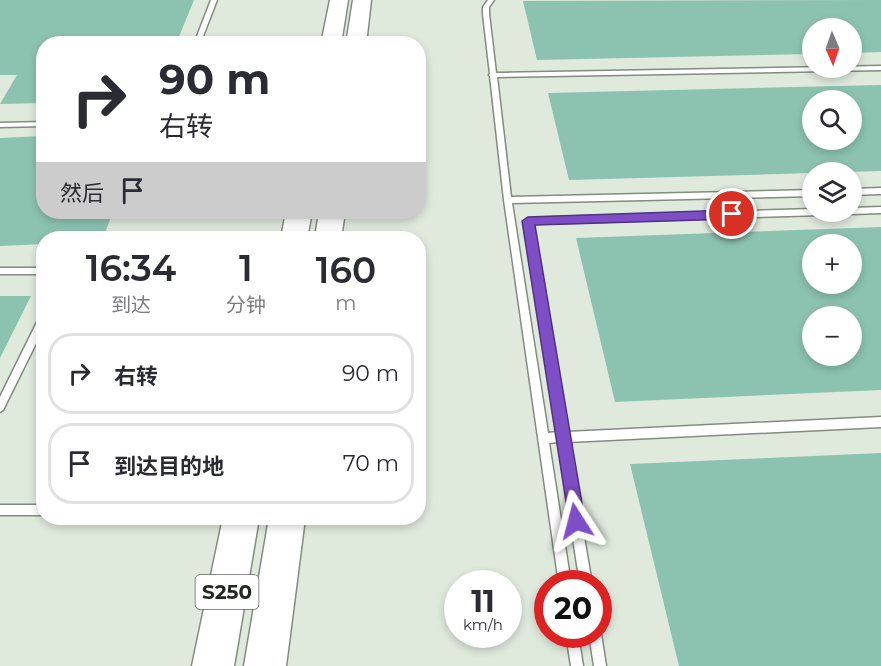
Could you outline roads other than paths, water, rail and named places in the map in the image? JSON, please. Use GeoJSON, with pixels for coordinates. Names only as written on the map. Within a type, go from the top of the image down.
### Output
{"type":"FeatureCollection","features":[{"type":"Feature","properties":{"kind":"main road"},"geometry":{"type":"LineString","coordinates":[[332,36],[339,0]]}},
{"type":"Feature","properties":{"kind":"main road"},"geometry":{"type":"LineString","coordinates":[[357,36],[362,0]]}},
{"type":"Feature","properties":{"kind":"main road","name":"S250"},"geometry":{"type":"LineString","coordinates":[[213,666],[240,525]]}},
{"type":"Feature","properties":{"kind":"main road","name":"S250"},"geometry":{"type":"LineString","coordinates":[[265,666],[286,525]]}},
{"type":"Feature","properties":{"kind":"lane"},"geometry":{"type":"LineString","coordinates":[[200,36],[214,0]]}},
{"type":"Feature","properties":{"kind":"lane"},"geometry":{"type":"LineString","coordinates":[[491,0],[486,7],[486,14],[492,75],[511,221],[563,570]]}},
{"type":"Feature","properties":{"kind":"lane"},"geometry":{"type":"LineString","coordinates":[[492,75],[881,68]]}},
{"type":"Feature","properties":{"kind":"lane"},"geometry":{"type":"LineString","coordinates":[[0,125],[36,124]]}},
{"type":"Feature","properties":{"kind":"lane"},"geometry":{"type":"LineString","coordinates":[[862,192],[881,191]]}},
{"type":"Feature","properties":{"kind":"lane"},"geometry":{"type":"LineString","coordinates":[[508,200],[802,193]]}},
{"type":"Feature","properties":{"kind":"lane"},"geometry":{"type":"LineString","coordinates":[[862,211],[881,210]]}},
{"type":"Feature","properties":{"kind":"lane"},"geometry":{"type":"LineString","coordinates":[[511,221],[802,213]]}},
{"type":"Feature","properties":{"kind":"lane"},"geometry":{"type":"LineString","coordinates":[[528,221],[584,570]]}},
{"type":"Feature","properties":{"kind":"lane"},"geometry":{"type":"LineString","coordinates":[[0,272],[36,271]]}},
{"type":"Feature","properties":{"kind":"lane"},"geometry":{"type":"LineString","coordinates":[[0,407],[36,333]]}},
{"type":"Feature","properties":{"kind":"lane"},"geometry":{"type":"LineString","coordinates":[[543,438],[881,422]]}},
{"type":"Feature","properties":{"kind":"lane"},"geometry":{"type":"LineString","coordinates":[[0,510],[36,510]]}},
{"type":"Feature","properties":{"kind":"lane"},"geometry":{"type":"LineString","coordinates":[[574,648],[577,666]]}},
{"type":"Feature","properties":{"kind":"lane"},"geometry":{"type":"LineString","coordinates":[[597,648],[600,666]]}}]}
